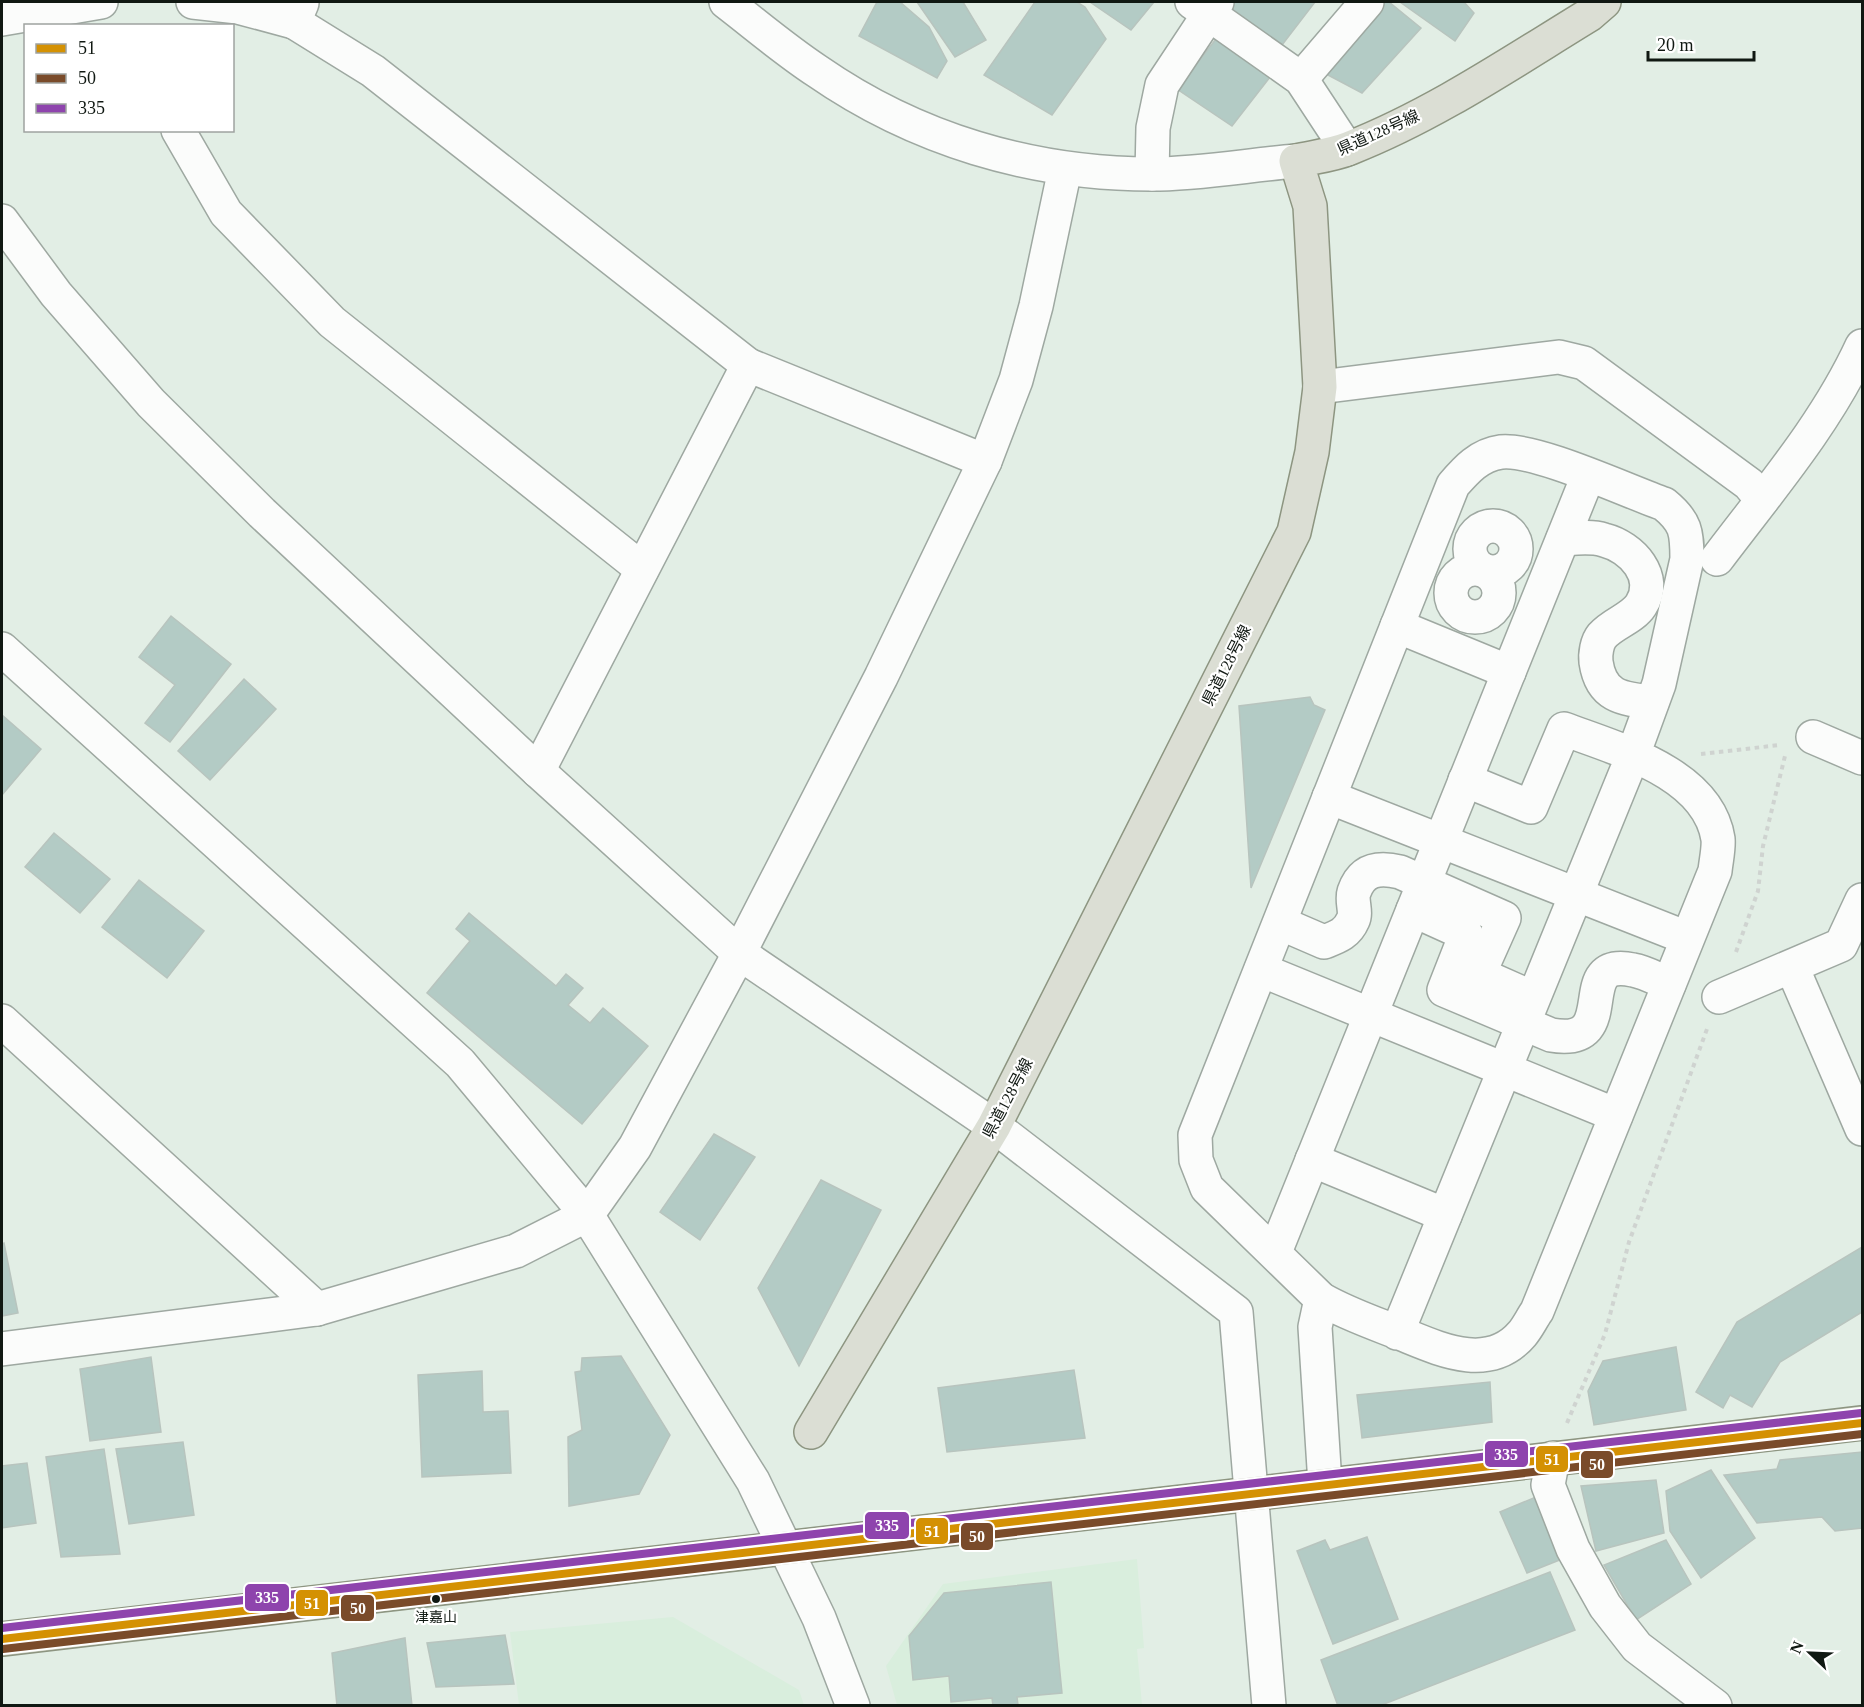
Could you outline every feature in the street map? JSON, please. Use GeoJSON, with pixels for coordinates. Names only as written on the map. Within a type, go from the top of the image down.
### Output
{"type":"FeatureCollection","features":[{"type":"Feature","properties":{"kind":"highway"},"geometry":{"type":"LineString","coordinates":[[2,1639],[396,1591],[1863,1423]]}},
{"type":"Feature","properties":{"kind":"main road","name":"県道128号線"},"geometry":{"type":"LineString","coordinates":[[811,1432],[994,1126],[1294,532],[1312,452],[1320,387],[1310,206],[1296,161],[1347,149],[1402,124],[1479,82],[1589,15],[1604,2]]}},
{"type":"Feature","properties":{"kind":"street"},"geometry":{"type":"LineString","coordinates":[[2,19],[101,2],[114,24]]}},
{"type":"Feature","properties":{"kind":"street"},"geometry":{"type":"LineString","coordinates":[[194,2],[298,12],[748,365],[985,461]]}},
{"type":"Feature","properties":{"kind":"street"},"geometry":{"type":"LineString","coordinates":[[726,2],[816,71],[870,104],[928,132],[996,155],[1065,169],[1152,174],[1296,161]]}},
{"type":"Feature","properties":{"kind":"street"},"geometry":{"type":"LineString","coordinates":[[1301,79],[1366,2]]}},
{"type":"Feature","properties":{"kind":"street"},"geometry":{"type":"LineString","coordinates":[[1152,174],[1154,128],[1162,85],[1206,6],[1301,79],[1347,149]]}},
{"type":"Feature","properties":{"kind":"street"},"geometry":{"type":"LineString","coordinates":[[179,132],[226,213],[332,322],[642,569]]}},
{"type":"Feature","properties":{"kind":"street"},"geometry":{"type":"LineString","coordinates":[[2,1349],[317,1309],[516,1251],[587,1215],[635,1147],[739,953],[881,677],[985,461],[1016,380],[1036,306],[1065,169]]}},
{"type":"Feature","properties":{"kind":"street"},"geometry":{"type":"LineString","coordinates":[[2,221],[56,294],[151,404],[262,513],[538,771],[739,953],[994,1126],[1236,1312],[1269,1706]]}},
{"type":"Feature","properties":{"kind":"street"},"geometry":{"type":"LineString","coordinates":[[1717,559],[1762,501],[1845,384],[1863,346]]}},
{"type":"Feature","properties":{"kind":"street"},"geometry":{"type":"LineString","coordinates":[[1320,387],[1559,357],[1584,363],[1749,484],[1762,501]]}},
{"type":"Feature","properties":{"kind":"street"},"geometry":{"type":"LineString","coordinates":[[538,771],[748,365]]}},
{"type":"Feature","properties":{"kind":"street"},"geometry":{"type":"LineString","coordinates":[[1397,1333],[1633,754],[1659,684],[1687,559],[1687,539],[1681,518],[1664,504],[1524,452],[1499,452],[1473,463],[1453,485],[1195,1136],[1196,1160],[1207,1188],[1321,1299],[1343,1312],[1397,1333],[1447,1352],[1472,1357],[1499,1350],[1521,1336],[1537,1311],[1715,871],[1718,839],[1708,811],[1690,787],[1633,754],[1564,729],[1531,807],[1465,780]]}},
{"type":"Feature","properties":{"kind":"street"},"geometry":{"type":"LineString","coordinates":[[1275,1252],[1588,476]]}},
{"type":"Feature","properties":{"kind":"street"},"geometry":{"type":"LineString","coordinates":[[1563,538],[1586,537],[1612,543],[1636,558],[1645,574],[1647,593],[1640,607],[1600,638],[1595,657],[1598,676],[1609,692],[1629,700],[1652,702]]}},
{"type":"Feature","properties":{"kind":"street"},"geometry":{"type":"LineString","coordinates":[[1451,648],[1465,615],[1454,605],[1451,591],[1454,583],[1463,572],[1478,569],[1485,571]]}},
{"type":"Feature","properties":{"kind":"street"},"geometry":{"type":"LineString","coordinates":[[1397,626],[1509,672]]}},
{"type":"Feature","properties":{"kind":"street"},"geometry":{"type":"LineString","coordinates":[[2,649],[460,1063],[587,1215],[742,1462],[787,1548],[819,1618],[853,1706]]}},
{"type":"Feature","properties":{"kind":"street"},"geometry":{"type":"LineString","coordinates":[[1813,737],[1863,758]]}},
{"type":"Feature","properties":{"kind":"street"},"geometry":{"type":"LineString","coordinates":[[1329,797],[1687,938]]}},
{"type":"Feature","properties":{"kind":"street"},"geometry":{"type":"LineString","coordinates":[[1280,922],[1324,942],[1343,935],[1354,919],[1354,893],[1366,874],[1382,867],[1419,896],[1504,918],[1479,974],[1528,1011],[1551,1035],[1566,1038],[1583,1032],[1593,1020],[1596,987],[1603,975],[1615,968],[1634,970],[1668,984]]}},
{"type":"Feature","properties":{"kind":"street"},"geometry":{"type":"LineString","coordinates":[[1719,997],[1840,945],[1863,900]]}},
{"type":"Feature","properties":{"kind":"street"},"geometry":{"type":"LineString","coordinates":[[1792,967],[1863,1129]]}},
{"type":"Feature","properties":{"kind":"street"},"geometry":{"type":"LineString","coordinates":[[1261,970],[1616,1115]]}},
{"type":"Feature","properties":{"kind":"street"},"geometry":{"type":"LineString","coordinates":[[2,1021],[317,1309]]}},
{"type":"Feature","properties":{"kind":"street"},"geometry":{"type":"LineString","coordinates":[[1312,1160],[1445,1215]]}},
{"type":"Feature","properties":{"kind":"street"},"geometry":{"type":"LineString","coordinates":[[1321,1299],[1315,1327],[1325,1484]]}},
{"type":"Feature","properties":{"kind":"street"},"geometry":{"type":"LineString","coordinates":[[1553,1458],[1548,1485],[1573,1549],[1605,1606],[1637,1647],[1715,1706]]}},
{"type":"Feature","properties":{"kind":"shaded area"},"geometry":{"type":"Polygon","coordinates":[[[1137,1559],[1144,1648],[1137,1649],[1142,1705],[897,1705],[886,1666],[943,1584],[1137,1559]]]}},
{"type":"Feature","properties":{"kind":"shaded area"},"geometry":{"type":"Polygon","coordinates":[[[673,1617],[799,1690],[804,1705],[519,1705],[510,1632],[673,1617]]]}},
{"type":"Feature","properties":{"kind":"building"},"geometry":{"type":"Polygon","coordinates":[[[877,2],[900,2],[929,27],[947,61],[937,78],[859,36],[877,2]]]}},
{"type":"Feature","properties":{"kind":"building"},"geometry":{"type":"Polygon","coordinates":[[[917,2],[963,2],[986,40],[955,57],[917,2]]]}},
{"type":"Feature","properties":{"kind":"building"},"geometry":{"type":"Polygon","coordinates":[[[1035,2],[1077,2],[1085,7],[1106,39],[1052,115],[984,75],[1035,2]]]}},
{"type":"Feature","properties":{"kind":"building"},"geometry":{"type":"Polygon","coordinates":[[[1090,2],[1154,2],[1131,30],[1090,2]]]}},
{"type":"Feature","properties":{"kind":"building"},"geometry":{"type":"Polygon","coordinates":[[[1235,2],[1315,2],[1282,45],[1228,11],[1235,2]]]}},
{"type":"Feature","properties":{"kind":"building"},"geometry":{"type":"Polygon","coordinates":[[[1383,2],[1389,2],[1421,28],[1362,93],[1326,74],[1383,2]]]}},
{"type":"Feature","properties":{"kind":"building"},"geometry":{"type":"Polygon","coordinates":[[[1400,2],[1464,2],[1474,13],[1455,41],[1400,2]]]}},
{"type":"Feature","properties":{"kind":"building"},"geometry":{"type":"Polygon","coordinates":[[[1219,35],[1270,77],[1232,126],[1177,89],[1219,35]]]}},
{"type":"Feature","properties":{"kind":"building"},"geometry":{"type":"Polygon","coordinates":[[[171,616],[231,664],[170,742],[145,723],[175,685],[139,657],[171,616]]]}},
{"type":"Feature","properties":{"kind":"building"},"geometry":{"type":"Polygon","coordinates":[[[244,679],[276,709],[210,780],[178,751],[244,679]]]}},
{"type":"Feature","properties":{"kind":"building"},"geometry":{"type":"Polygon","coordinates":[[[1310,697],[1314,705],[1325,710],[1251,888],[1239,706],[1310,697]]]}},
{"type":"Feature","properties":{"kind":"building"},"geometry":{"type":"Polygon","coordinates":[[[2,715],[41,749],[2,795],[2,715]]]}},
{"type":"Feature","properties":{"kind":"building"},"geometry":{"type":"Polygon","coordinates":[[[54,833],[110,879],[80,913],[25,867],[54,833]]]}},
{"type":"Feature","properties":{"kind":"building"},"geometry":{"type":"Polygon","coordinates":[[[139,880],[204,931],[167,978],[102,927],[139,880]]]}},
{"type":"Feature","properties":{"kind":"building"},"geometry":{"type":"Polygon","coordinates":[[[469,913],[556,986],[566,974],[583,988],[568,1005],[590,1023],[603,1008],[648,1046],[582,1124],[427,993],[470,941],[456,929],[469,913]]]}},
{"type":"Feature","properties":{"kind":"building"},"geometry":{"type":"Polygon","coordinates":[[[714,1134],[755,1157],[700,1240],[660,1212],[714,1134]]]}},
{"type":"Feature","properties":{"kind":"building"},"geometry":{"type":"Polygon","coordinates":[[[821,1180],[881,1210],[799,1366],[758,1288],[821,1180]]]}},
{"type":"Feature","properties":{"kind":"building"},"geometry":{"type":"Polygon","coordinates":[[[4,1243],[18,1313],[2,1316],[2,1244],[4,1243]]]}},
{"type":"Feature","properties":{"kind":"building"},"geometry":{"type":"Polygon","coordinates":[[[1862,1247],[1862,1312],[1780,1362],[1752,1407],[1730,1395],[1723,1408],[1696,1392],[1737,1322],[1862,1247]]]}},
{"type":"Feature","properties":{"kind":"building"},"geometry":{"type":"Polygon","coordinates":[[[1676,1347],[1686,1410],[1594,1425],[1588,1391],[1603,1361],[1676,1347]]]}},
{"type":"Feature","properties":{"kind":"building"},"geometry":{"type":"Polygon","coordinates":[[[621,1356],[670,1435],[639,1494],[569,1506],[568,1437],[582,1430],[575,1372],[581,1371],[582,1358],[621,1356]]]}},
{"type":"Feature","properties":{"kind":"building"},"geometry":{"type":"Polygon","coordinates":[[[151,1357],[161,1432],[90,1441],[80,1369],[151,1357]]]}},
{"type":"Feature","properties":{"kind":"building"},"geometry":{"type":"Polygon","coordinates":[[[1074,1370],[1085,1438],[947,1452],[938,1388],[1074,1370]]]}},
{"type":"Feature","properties":{"kind":"building"},"geometry":{"type":"Polygon","coordinates":[[[482,1371],[483,1412],[508,1411],[511,1473],[422,1477],[418,1375],[482,1371]]]}},
{"type":"Feature","properties":{"kind":"building"},"geometry":{"type":"Polygon","coordinates":[[[1490,1382],[1492,1422],[1362,1438],[1357,1395],[1490,1382]]]}},
{"type":"Feature","properties":{"kind":"building"},"geometry":{"type":"Polygon","coordinates":[[[183,1442],[194,1515],[129,1524],[116,1449],[183,1442]]]}},
{"type":"Feature","properties":{"kind":"building"},"geometry":{"type":"Polygon","coordinates":[[[104,1449],[120,1554],[61,1557],[46,1457],[104,1449]]]}},
{"type":"Feature","properties":{"kind":"building"},"geometry":{"type":"Polygon","coordinates":[[[1862,1452],[1862,1528],[1835,1531],[1822,1517],[1757,1523],[1724,1475],[1777,1469],[1780,1460],[1862,1452]]]}},
{"type":"Feature","properties":{"kind":"building"},"geometry":{"type":"Polygon","coordinates":[[[27,1463],[36,1523],[2,1528],[2,1466],[27,1463]]]}},
{"type":"Feature","properties":{"kind":"building"},"geometry":{"type":"Polygon","coordinates":[[[1711,1470],[1755,1538],[1701,1578],[1670,1531],[1666,1491],[1711,1470]]]}},
{"type":"Feature","properties":{"kind":"building"},"geometry":{"type":"Polygon","coordinates":[[[1656,1480],[1664,1533],[1596,1551],[1581,1486],[1656,1480]]]}},
{"type":"Feature","properties":{"kind":"building"},"geometry":{"type":"Polygon","coordinates":[[[1536,1497],[1562,1559],[1527,1573],[1500,1512],[1536,1497]]]}},
{"type":"Feature","properties":{"kind":"building"},"geometry":{"type":"Polygon","coordinates":[[[1367,1537],[1398,1619],[1333,1644],[1297,1551],[1325,1540],[1330,1550],[1367,1537]]]}},
{"type":"Feature","properties":{"kind":"building"},"geometry":{"type":"Polygon","coordinates":[[[1666,1540],[1691,1584],[1636,1620],[1604,1565],[1666,1540]]]}},
{"type":"Feature","properties":{"kind":"building"},"geometry":{"type":"Polygon","coordinates":[[[1550,1572],[1575,1630],[1379,1706],[1338,1706],[1321,1660],[1550,1572]]]}},
{"type":"Feature","properties":{"kind":"building"},"geometry":{"type":"Polygon","coordinates":[[[1051,1582],[1062,1693],[1017,1697],[1018,1705],[993,1706],[992,1698],[951,1702],[949,1676],[913,1680],[909,1636],[944,1593],[1051,1582]]]}},
{"type":"Feature","properties":{"kind":"building"},"geometry":{"type":"Polygon","coordinates":[[[505,1635],[514,1684],[436,1687],[427,1643],[505,1635]]]}},
{"type":"Feature","properties":{"kind":"building"},"geometry":{"type":"Polygon","coordinates":[[[405,1638],[412,1706],[337,1706],[332,1653],[405,1638]]]}},
{"type":"Feature","properties":{"kind":"transit line","name":"335"},"geometry":{"type":"LineString","coordinates":[[2,1628],[1861,1413]]}},
{"type":"Feature","properties":{"kind":"transit line","name":"51"},"geometry":{"type":"LineString","coordinates":[[2,1639],[1862,1423]]}},
{"type":"Feature","properties":{"kind":"transit line","name":"50"},"geometry":{"type":"LineString","coordinates":[[3,1649],[1862,1434]]}},
{"type":"Feature","properties":{"kind":"place","name":"津嘉山"},"geometry":{"type":"Point","coordinates":[436,1599]}}]}
